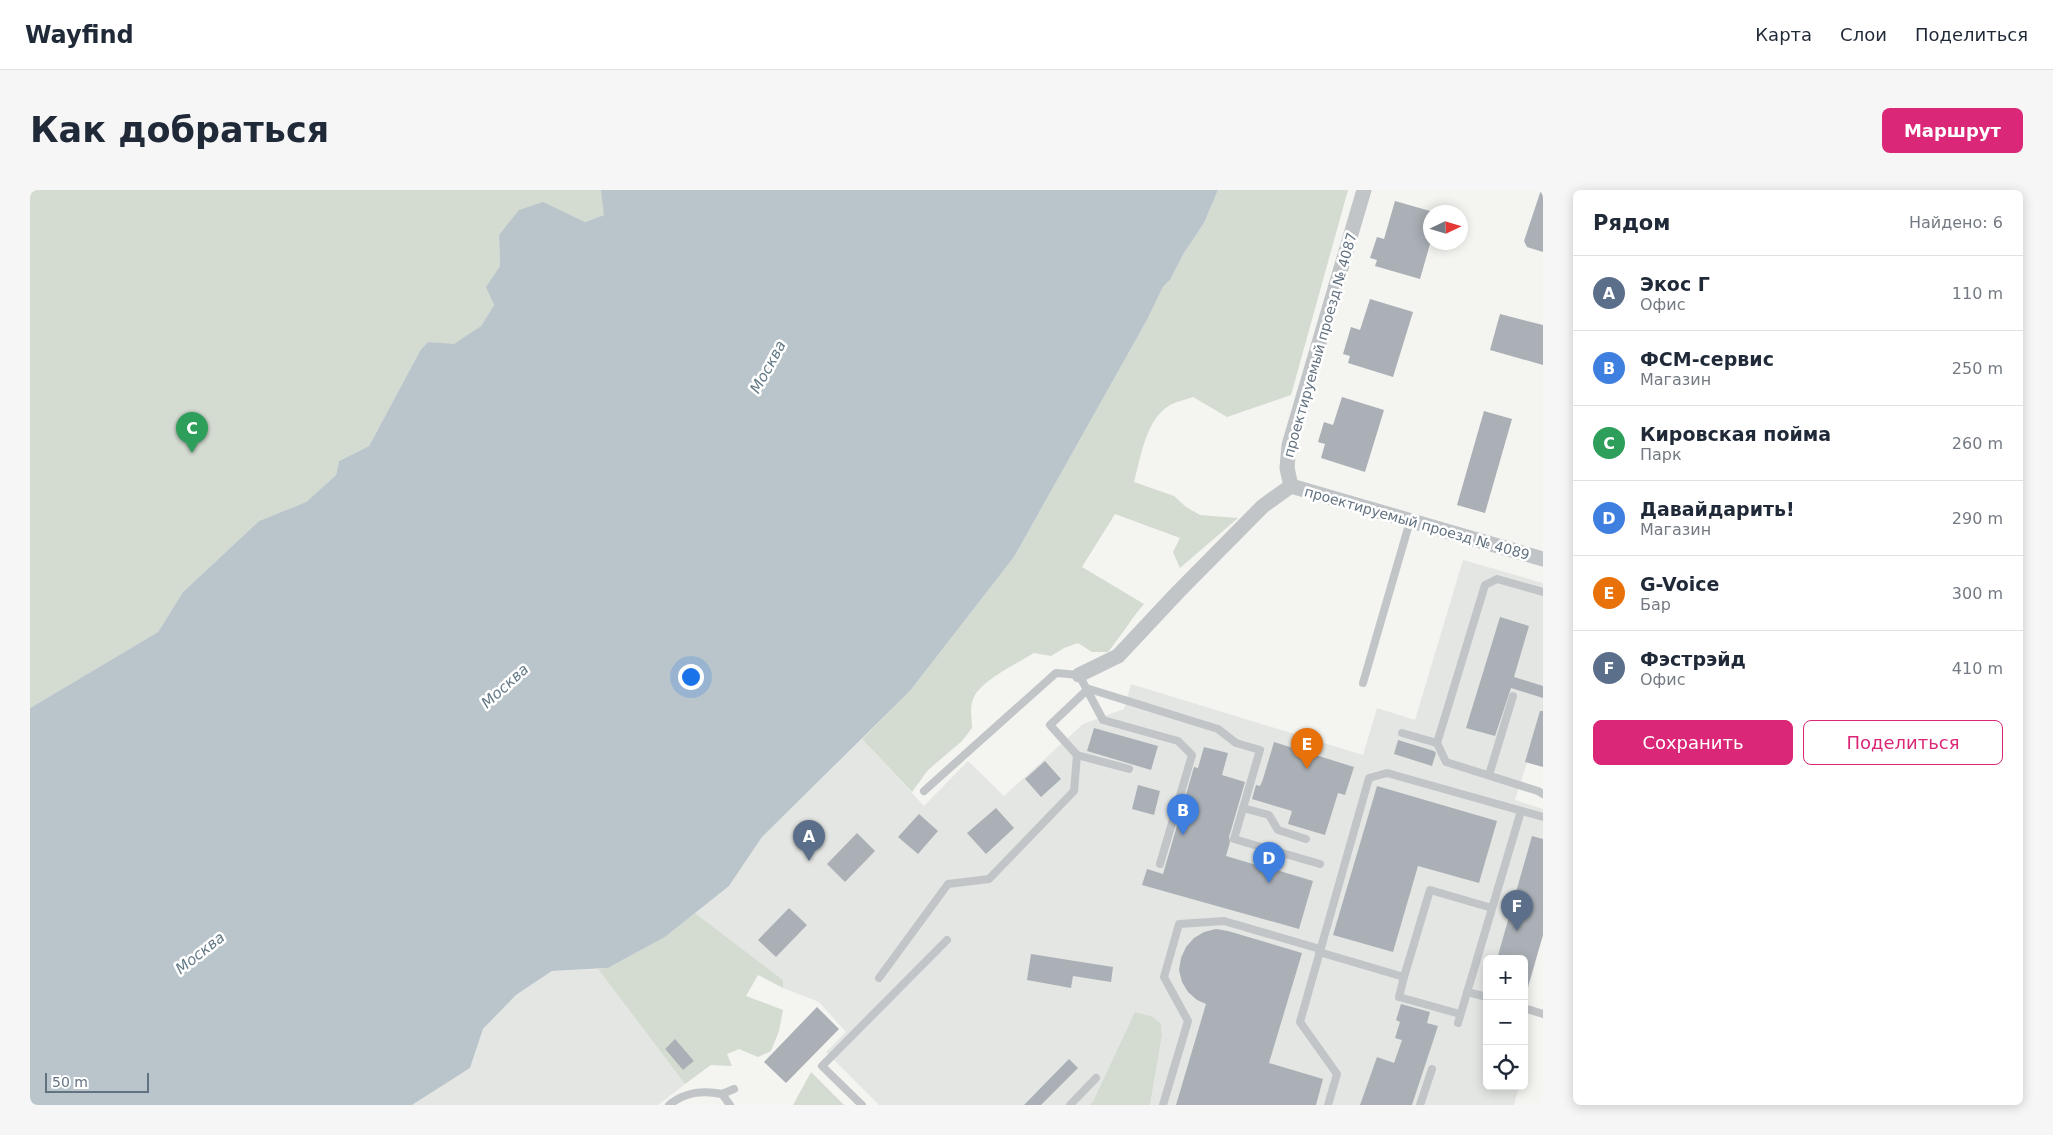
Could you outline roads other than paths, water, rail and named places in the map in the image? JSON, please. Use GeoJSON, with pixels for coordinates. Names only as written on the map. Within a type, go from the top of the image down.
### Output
{"type":"FeatureCollection","features":[{"type":"Feature","properties":{"kind":"street","name":"проектируемый проезд № 4087"},"geometry":{"type":"LineString","coordinates":[[1291,486],[1286,468],[1289,445],[1364,190]]}},
{"type":"Feature","properties":{"kind":"street","name":"проектируемый проезд № 4089"},"geometry":{"type":"LineString","coordinates":[[1291,486],[1543,559]]}},
{"type":"Feature","properties":{"kind":"street"},"geometry":{"type":"LineString","coordinates":[[1084,684],[1118,656],[1263,506],[1291,486]]}},
{"type":"Feature","properties":{"kind":"lane"},"geometry":{"type":"LineString","coordinates":[[1363,683],[1410,521]]}},
{"type":"Feature","properties":{"kind":"lane"},"geometry":{"type":"LineString","coordinates":[[1543,592],[1497,579],[1485,585],[1437,743],[1446,762],[1543,794]]}},
{"type":"Feature","properties":{"kind":"lane"},"geometry":{"type":"LineString","coordinates":[[924,791],[1056,673],[1218,729],[1236,743],[1260,750],[1234,839],[1320,864]]}},
{"type":"Feature","properties":{"kind":"lane"},"geometry":{"type":"LineString","coordinates":[[1084,684],[1050,725],[1077,755],[1129,769]]}},
{"type":"Feature","properties":{"kind":"lane"},"geometry":{"type":"LineString","coordinates":[[1084,684],[1103,720],[1178,740],[1192,755],[1160,864]]}},
{"type":"Feature","properties":{"kind":"lane"},"geometry":{"type":"LineString","coordinates":[[1490,776],[1514,696]]}},
{"type":"Feature","properties":{"kind":"lane"},"geometry":{"type":"LineString","coordinates":[[1402,733],[1437,743]]}},
{"type":"Feature","properties":{"kind":"lane"},"geometry":{"type":"LineString","coordinates":[[878,978],[948,884],[989,879],[1074,791],[1077,755]]}},
{"type":"Feature","properties":{"kind":"lane"},"geometry":{"type":"LineString","coordinates":[[1328,1105],[1337,1074],[1300,1022],[1369,778],[1387,773],[1543,817]]}},
{"type":"Feature","properties":{"kind":"lane"},"geometry":{"type":"LineString","coordinates":[[1244,808],[1269,815],[1278,830],[1306,838]]}},
{"type":"Feature","properties":{"kind":"lane"},"geometry":{"type":"LineString","coordinates":[[1458,1023],[1521,811]]}},
{"type":"Feature","properties":{"kind":"lane"},"geometry":{"type":"LineString","coordinates":[[1460,1014],[1399,997],[1430,890],[1492,908]]}},
{"type":"Feature","properties":{"kind":"lane"},"geometry":{"type":"LineString","coordinates":[[1163,1105],[1188,1021],[1164,977],[1179,924],[1224,921],[1404,977]]}},
{"type":"Feature","properties":{"kind":"lane"},"geometry":{"type":"LineString","coordinates":[[862,1105],[822,1066],[947,940]]}},
{"type":"Feature","properties":{"kind":"lane"},"geometry":{"type":"LineString","coordinates":[[1467,992],[1483,997]]}},
{"type":"Feature","properties":{"kind":"lane"},"geometry":{"type":"LineString","coordinates":[[1528,1009],[1543,1014]]}},
{"type":"Feature","properties":{"kind":"lane"},"geometry":{"type":"LineString","coordinates":[[1420,1105],[1432,1069]]}},
{"type":"Feature","properties":{"kind":"lane"},"geometry":{"type":"LineString","coordinates":[[1070,1105],[1096,1078]]}},
{"type":"Feature","properties":{"kind":"lane"},"geometry":{"type":"LineString","coordinates":[[669,1105],[688,1094],[702,1092],[722,1094],[734,1089]]}},
{"type":"Feature","properties":{"kind":"lane"},"geometry":{"type":"LineString","coordinates":[[722,1094],[730,1105]]}},
{"type":"Feature","properties":{"kind":"water","name":"Москва"},"geometry":{"type":"Polygon","coordinates":[[[601,190],[1218,190],[1204,223],[1184,253],[1170,280],[1163,287],[1147,320],[1014,557],[910,691],[762,837],[729,886],[665,937],[608,968],[552,971],[516,995],[483,1029],[470,1068],[412,1105],[30,1105],[30,708],[158,632],[183,592],[259,521],[306,502],[336,475],[339,461],[369,446],[421,349],[428,342],[454,344],[481,326],[494,305],[486,287],[500,266],[499,235],[519,210],[543,202],[585,222],[604,215],[601,190]]]}},
{"type":"Feature","properties":{"kind":"place","name":"Кировская пойма"},"geometry":{"type":"Point","coordinates":[192,453]}},
{"type":"Feature","properties":{"kind":"place","name":"G-Voice"},"geometry":{"type":"Point","coordinates":[1307,769]}},
{"type":"Feature","properties":{"kind":"place","name":"ФСМ-сервис"},"geometry":{"type":"Point","coordinates":[1183,835]}},
{"type":"Feature","properties":{"kind":"place","name":"Экос Г"},"geometry":{"type":"Point","coordinates":[809,861]}},
{"type":"Feature","properties":{"kind":"place","name":"Давайдарить!"},"geometry":{"type":"Point","coordinates":[1269,883]}},
{"type":"Feature","properties":{"kind":"place","name":"Фэстрэйд"},"geometry":{"type":"Point","coordinates":[1517,931]}}]}
